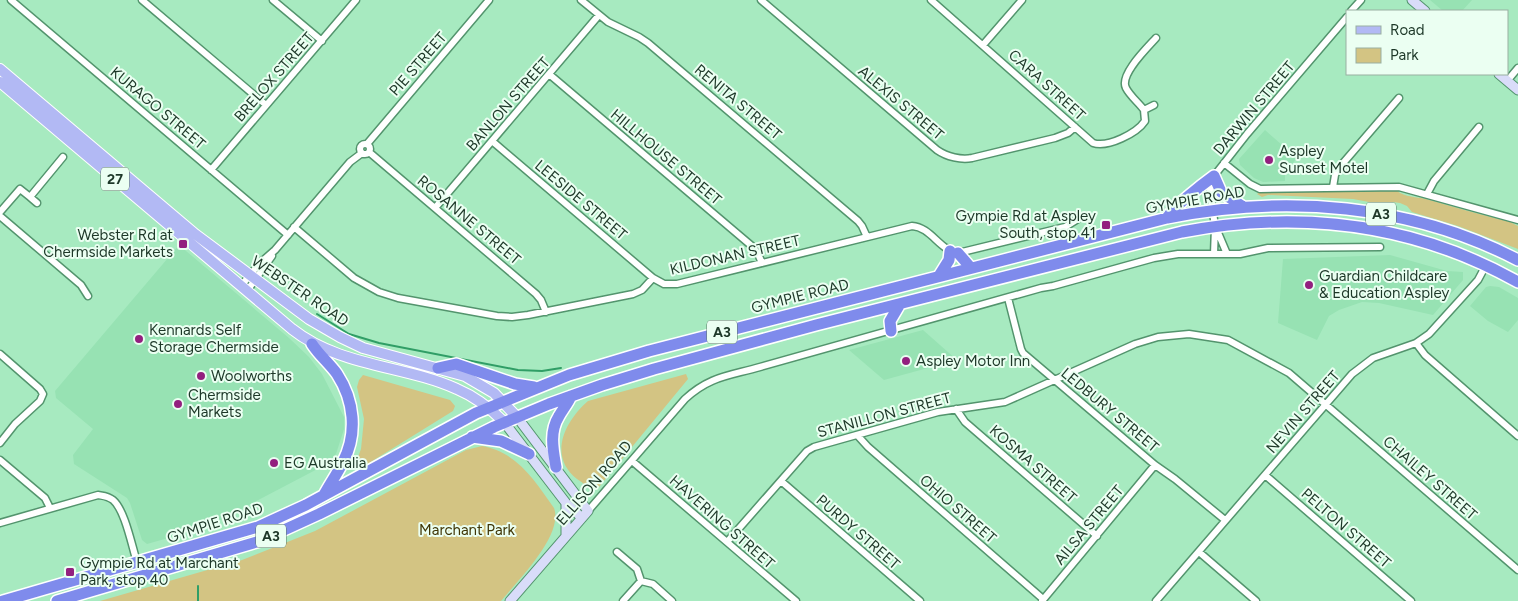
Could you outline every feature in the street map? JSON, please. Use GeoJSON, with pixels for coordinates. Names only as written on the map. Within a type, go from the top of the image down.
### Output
{"type":"FeatureCollection","features":[{"type":"Feature","properties":{"kind":"highway"},"geometry":{"type":"LineString","coordinates":[[1167,218],[1171,211],[1192,195],[1199,186],[1214,176],[1221,192],[1242,206]]}},
{"type":"Feature","properties":{"kind":"highway","name":"GYMPIE ROAD"},"geometry":{"type":"LineString","coordinates":[[4,601],[258,527],[324,495],[444,429],[489,407],[576,372],[634,355],[1167,218],[1242,206],[1303,205],[1348,209],[1389,216],[1446,230],[1518,260]]}},
{"type":"Feature","properties":{"kind":"highway","name":"GYMPIE ROAD"},"geometry":{"type":"LineString","coordinates":[[57,601],[260,541],[504,422],[571,396],[654,369],[1153,239],[1249,222],[1322,222],[1362,227],[1439,246],[1486,265],[1518,282]]}},
{"type":"Feature","properties":{"kind":"highway"},"geometry":{"type":"LineString","coordinates":[[939,276],[954,252],[971,268]]}},
{"type":"Feature","properties":{"kind":"highway"},"geometry":{"type":"LineString","coordinates":[[891,331],[890,321],[900,304]]}},
{"type":"Feature","properties":{"kind":"highway"},"geometry":{"type":"LineString","coordinates":[[312,344],[336,373],[348,395],[352,416],[352,437],[346,457],[324,495]]}},
{"type":"Feature","properties":{"kind":"highway"},"geometry":{"type":"LineString","coordinates":[[438,368],[456,364],[515,384],[536,387]]}},
{"type":"Feature","properties":{"kind":"highway"},"geometry":{"type":"LineString","coordinates":[[556,467],[552,443],[553,430],[558,417],[567,406],[571,396]]}},
{"type":"Feature","properties":{"kind":"highway"},"geometry":{"type":"LineString","coordinates":[[472,437],[502,442],[529,454]]}},
{"type":"Feature","properties":{"kind":"main road"},"geometry":{"type":"LineString","coordinates":[[1412,0],[1424,10]]}},
{"type":"Feature","properties":{"kind":"main road","name":"WEBSTER ROAD"},"geometry":{"type":"LineString","coordinates":[[0,69],[189,229],[310,319],[340,337],[374,351],[465,376],[494,393],[517,417],[556,467],[585,514]]}},
{"type":"Feature","properties":{"kind":"main road"},"geometry":{"type":"LineString","coordinates":[[1500,75],[1518,90]]}},
{"type":"Feature","properties":{"kind":"main road","name":"WEBSTER ROAD"},"geometry":{"type":"LineString","coordinates":[[0,82],[312,344],[347,357],[448,385],[489,407],[504,422],[566,503],[585,514]]}},
{"type":"Feature","properties":{"kind":"main road"},"geometry":{"type":"LineString","coordinates":[[566,503],[566,536]]}},
{"type":"Feature","properties":{"kind":"main road","name":"ELLISON ROAD"},"geometry":{"type":"LineString","coordinates":[[510,601],[585,514]]}},
{"type":"Feature","properties":{"kind":"street","name":"KURAGO STREET"},"geometry":{"type":"LineString","coordinates":[[11,0],[288,235]]}},
{"type":"Feature","properties":{"kind":"street"},"geometry":{"type":"LineString","coordinates":[[142,0],[266,105]]}},
{"type":"Feature","properties":{"kind":"street"},"geometry":{"type":"LineString","coordinates":[[273,0],[322,41]]}},
{"type":"Feature","properties":{"kind":"street","name":"BRELOX STREET"},"geometry":{"type":"LineString","coordinates":[[211,170],[356,0]]}},
{"type":"Feature","properties":{"kind":"street","name":"PIE STREET"},"geometry":{"type":"LineString","coordinates":[[367,144],[490,0]]}},
{"type":"Feature","properties":{"kind":"street","name":"RENITA STREET"},"geometry":{"type":"LineString","coordinates":[[581,0],[608,22],[638,36],[648,43],[858,221],[867,237]]}},
{"type":"Feature","properties":{"kind":"street","name":"ALEXIS STREET"},"geometry":{"type":"LineString","coordinates":[[761,0],[937,150],[946,155],[964,159],[972,158],[1055,138],[1068,133],[1075,127]]}},
{"type":"Feature","properties":{"kind":"street","name":"CARA STREET"},"geometry":{"type":"LineString","coordinates":[[931,0],[1093,143],[1106,144],[1138,129],[1145,121],[1146,115],[1144,110]]}},
{"type":"Feature","properties":{"kind":"street"},"geometry":{"type":"LineString","coordinates":[[983,44],[1022,0]]}},
{"type":"Feature","properties":{"kind":"street"},"geometry":{"type":"LineString","coordinates":[[1352,10],[1361,0]]}},
{"type":"Feature","properties":{"kind":"street","name":"BANLON STREET"},"geometry":{"type":"LineString","coordinates":[[435,208],[599,15]]}},
{"type":"Feature","properties":{"kind":"street","name":"DARWIN STREET"},"geometry":{"type":"LineString","coordinates":[[1215,227],[1210,190],[1214,176],[1346,18]]}},
{"type":"Feature","properties":{"kind":"street"},"geometry":{"type":"LineString","coordinates":[[1154,105],[1144,110],[1126,88],[1125,78],[1128,71],[1156,38]]}},
{"type":"Feature","properties":{"kind":"street"},"geometry":{"type":"LineString","coordinates":[[1507,81],[1518,68]]}},
{"type":"Feature","properties":{"kind":"street","name":"HILLHOUSE STREET"},"geometry":{"type":"LineString","coordinates":[[549,74],[753,247],[762,263]]}},
{"type":"Feature","properties":{"kind":"street"},"geometry":{"type":"LineString","coordinates":[[1333,187],[1338,170],[1399,98]]}},
{"type":"Feature","properties":{"kind":"street"},"geometry":{"type":"LineString","coordinates":[[1427,194],[1434,182],[1479,127]]}},
{"type":"Feature","properties":{"kind":"street","name":"LEESIDE STREET"},"geometry":{"type":"LineString","coordinates":[[492,142],[653,278]]}},
{"type":"Feature","properties":{"kind":"street"},"geometry":{"type":"LineString","coordinates":[[367,144],[370,148],[369,152],[366,154],[362,152],[361,147],[367,144]]}},
{"type":"Feature","properties":{"kind":"street"},"geometry":{"type":"LineString","coordinates":[[244,288],[350,162],[362,152]]}},
{"type":"Feature","properties":{"kind":"street","name":"ROSANNE STREET"},"geometry":{"type":"LineString","coordinates":[[369,152],[536,294],[546,312]]}},
{"type":"Feature","properties":{"kind":"street"},"geometry":{"type":"LineString","coordinates":[[30,197],[63,158]]}},
{"type":"Feature","properties":{"kind":"street"},"geometry":{"type":"LineString","coordinates":[[1224,163],[1250,184],[1260,189],[1389,186],[1427,194],[1518,220]]}},
{"type":"Feature","properties":{"kind":"street"},"geometry":{"type":"LineString","coordinates":[[37,203],[20,189],[0,214],[81,285],[88,296]]}},
{"type":"Feature","properties":{"kind":"street"},"geometry":{"type":"LineString","coordinates":[[954,252],[1057,229],[1078,219]]}},
{"type":"Feature","properties":{"kind":"street","name":"KILDONAN STREET"},"geometry":{"type":"LineString","coordinates":[[294,228],[354,278],[370,288],[389,296],[505,317],[520,317],[637,293],[653,278],[664,284],[677,284],[916,226],[922,228],[954,252]]}},
{"type":"Feature","properties":{"kind":"street","name":"GYMPIE ROAD"},"geometry":{"type":"LineString","coordinates":[[1214,254],[1215,227]]}},
{"type":"Feature","properties":{"kind":"street","name":"GYMPIE ROAD"},"geometry":{"type":"LineString","coordinates":[[1215,227],[1227,254]]}},
{"type":"Feature","properties":{"kind":"street"},"geometry":{"type":"LineString","coordinates":[[891,331],[1154,258],[1178,254],[1250,252],[1262,248],[1380,247]]}},
{"type":"Feature","properties":{"kind":"street","name":"NEVIN STREET"},"geometry":{"type":"LineString","coordinates":[[1156,601],[1352,374],[1373,358],[1416,343],[1429,334],[1440,324],[1478,279],[1486,265]]}},
{"type":"Feature","properties":{"kind":"street","name":"LEDBURY STREET"},"geometry":{"type":"LineString","coordinates":[[1008,298],[1021,349],[1155,465],[1225,520]]}},
{"type":"Feature","properties":{"kind":"street","name":"ELLISON ROAD"},"geometry":{"type":"LineString","coordinates":[[585,514],[686,399],[700,386],[723,376],[891,331]]}},
{"type":"Feature","properties":{"kind":"street","name":"STANILLON STREET"},"geometry":{"type":"LineString","coordinates":[[727,542],[807,451],[814,447],[938,412],[1004,402],[1135,344],[1158,337],[1189,334],[1228,340],[1289,373],[1325,405]]}},
{"type":"Feature","properties":{"kind":"street"},"geometry":{"type":"LineString","coordinates":[[1416,343],[1425,355],[1518,436]]}},
{"type":"Feature","properties":{"kind":"street"},"geometry":{"type":"LineString","coordinates":[[0,354],[40,389],[43,394],[40,401],[15,424],[0,442]]}},
{"type":"Feature","properties":{"kind":"street","name":"CHAILEY STREET"},"geometry":{"type":"LineString","coordinates":[[1325,405],[1518,570]]}},
{"type":"Feature","properties":{"kind":"street","name":"KOSMA STREET"},"geometry":{"type":"LineString","coordinates":[[956,409],[965,422],[1097,536]]}},
{"type":"Feature","properties":{"kind":"street","name":"OHIO STREET"},"geometry":{"type":"LineString","coordinates":[[858,436],[868,447],[1043,600]]}},
{"type":"Feature","properties":{"kind":"street"},"geometry":{"type":"LineString","coordinates":[[0,460],[45,498],[50,508]]}},
{"type":"Feature","properties":{"kind":"street","name":"HAVERING STREET"},"geometry":{"type":"LineString","coordinates":[[632,461],[796,601]]}},
{"type":"Feature","properties":{"kind":"street","name":"AILSA STREET"},"geometry":{"type":"LineString","coordinates":[[1043,600],[1155,465]]}},
{"type":"Feature","properties":{"kind":"street","name":"PELTON STREET"},"geometry":{"type":"LineString","coordinates":[[1265,475],[1411,601]]}},
{"type":"Feature","properties":{"kind":"street","name":"PURDY STREET"},"geometry":{"type":"LineString","coordinates":[[781,481],[920,601]]}},
{"type":"Feature","properties":{"kind":"street"},"geometry":{"type":"LineString","coordinates":[[0,522],[98,494],[107,496],[115,501],[121,512],[137,562]]}},
{"type":"Feature","properties":{"kind":"street"},"geometry":{"type":"LineString","coordinates":[[617,552],[636,569],[641,581]]}},
{"type":"Feature","properties":{"kind":"street"},"geometry":{"type":"LineString","coordinates":[[1199,552],[1256,601]]}},
{"type":"Feature","properties":{"kind":"street"},"geometry":{"type":"LineString","coordinates":[[623,601],[641,581]]}},
{"type":"Feature","properties":{"kind":"street"},"geometry":{"type":"LineString","coordinates":[[641,581],[653,584],[672,601]]}},
{"type":"Feature","properties":{"kind":"shaded area"},"geometry":{"type":"Polygon","coordinates":[[[1430,0],[1472,0],[1463,10],[1442,10],[1430,0]]]}},
{"type":"Feature","properties":{"kind":"shaded area"},"geometry":{"type":"Polygon","coordinates":[[[1265,130],[1297,158],[1285,173],[1285,181],[1263,182],[1254,178],[1240,165],[1239,159],[1265,130]]]}},
{"type":"Feature","properties":{"kind":"shaded area","name":"Chermside Markets"},"geometry":{"type":"Polygon","coordinates":[[[179,245],[309,357],[322,374],[344,417],[344,429],[336,454],[327,464],[207,527],[147,544],[142,540],[127,498],[74,464],[73,455],[93,429],[56,398],[55,391],[179,245]]]}},
{"type":"Feature","properties":{"kind":"shaded area"},"geometry":{"type":"Polygon","coordinates":[[[1390,255],[1447,271],[1463,272],[1463,280],[1433,315],[1379,303],[1362,302],[1339,310],[1329,316],[1317,340],[1278,323],[1283,259],[1390,255]]]}},
{"type":"Feature","properties":{"kind":"shaded area"},"geometry":{"type":"Polygon","coordinates":[[[1486,287],[1499,287],[1518,298],[1518,320],[1508,332],[1488,321],[1470,306],[1486,287]]]}},
{"type":"Feature","properties":{"kind":"shaded area"},"geometry":{"type":"Polygon","coordinates":[[[923,330],[957,360],[884,380],[849,350],[923,330]]]}},
{"type":"Feature","properties":{"kind":"green space"},"geometry":{"type":"Polygon","coordinates":[[[1397,191],[1407,196],[1426,199],[1510,222],[1518,226],[1518,249],[1458,226],[1412,212],[1407,206],[1400,203],[1393,202],[1385,205],[1353,199],[1268,195],[1262,197],[1257,194],[1260,192],[1397,191]]]}},
{"type":"Feature","properties":{"kind":"green space"},"geometry":{"type":"Polygon","coordinates":[[[686,374],[688,379],[599,487],[594,489],[588,486],[568,470],[561,450],[563,439],[572,419],[588,401],[686,374]]]}},
{"type":"Feature","properties":{"kind":"green space"},"geometry":{"type":"Polygon","coordinates":[[[363,375],[450,400],[455,406],[453,411],[361,468],[356,468],[355,465],[361,449],[364,419],[357,387],[363,375]]]}},
{"type":"Feature","properties":{"kind":"green space","name":"Marchant Park"},"geometry":{"type":"Polygon","coordinates":[[[482,446],[505,454],[515,461],[532,478],[554,508],[555,519],[546,544],[501,601],[100,601],[242,560],[315,531],[466,450],[482,446]]]}},
{"type":"Feature","properties":{"kind":"waterway"},"geometry":{"type":"LineString","coordinates":[[317,314],[349,334],[379,343],[518,370],[542,371],[561,368]]}},
{"type":"Feature","properties":{"kind":"waterway"},"geometry":{"type":"LineString","coordinates":[[198,586],[198,601]]}},
{"type":"Feature","properties":{"kind":"place","name":"Aspley Sunset Motel"},"geometry":{"type":"Point","coordinates":[1269,160]}},
{"type":"Feature","properties":{"kind":"place","name":"Gympie Rd at Aspley South, stop 41"},"geometry":{"type":"Point","coordinates":[1106,225]}},
{"type":"Feature","properties":{"kind":"place","name":"Webster Rd at Chermside Markets"},"geometry":{"type":"Point","coordinates":[183,244]}},
{"type":"Feature","properties":{"kind":"place","name":"Guardian Childcare & Education Aspley"},"geometry":{"type":"Point","coordinates":[1309,285]}},
{"type":"Feature","properties":{"kind":"place","name":"Kennards Self Storage Chermside"},"geometry":{"type":"Point","coordinates":[139,339]}},
{"type":"Feature","properties":{"kind":"place","name":"Aspley Motor Inn"},"geometry":{"type":"Point","coordinates":[906,361]}},
{"type":"Feature","properties":{"kind":"place","name":"Woolworths"},"geometry":{"type":"Point","coordinates":[201,376]}},
{"type":"Feature","properties":{"kind":"place","name":"Chermside Markets"},"geometry":{"type":"Point","coordinates":[178,404]}},
{"type":"Feature","properties":{"kind":"place","name":"EG Australia"},"geometry":{"type":"Point","coordinates":[274,463]}},
{"type":"Feature","properties":{"kind":"place","name":"Gympie Rd at Marchant Park, stop 40"},"geometry":{"type":"Point","coordinates":[70,572]}}]}
